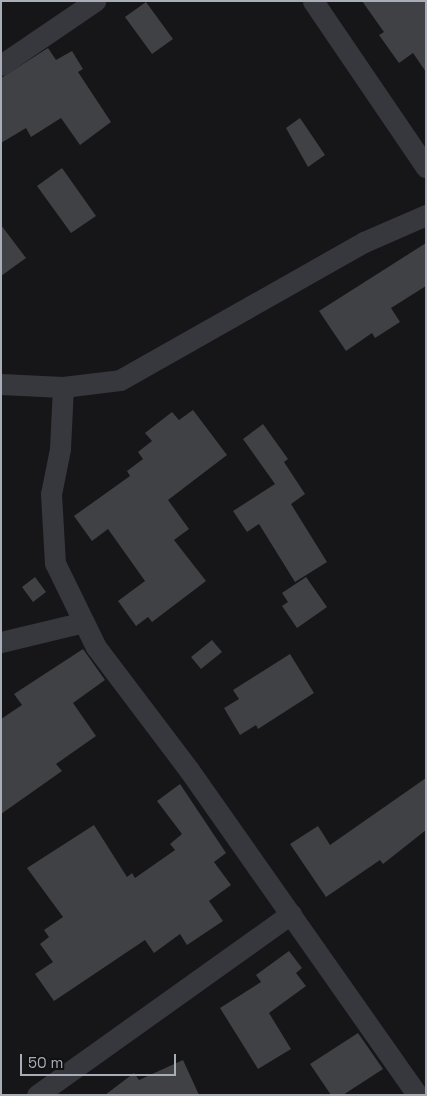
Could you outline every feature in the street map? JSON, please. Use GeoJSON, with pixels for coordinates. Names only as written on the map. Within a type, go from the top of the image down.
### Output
{"type":"FeatureCollection","features":[{"type":"Feature","properties":{"kind":"street"},"geometry":{"type":"LineString","coordinates":[[1,65],[65,9],[95,1]]}},
{"type":"Feature","properties":{"kind":"street"},"geometry":{"type":"LineString","coordinates":[[312,1],[426,167]]}},
{"type":"Feature","properties":{"kind":"street"},"geometry":{"type":"LineString","coordinates":[[1,384],[63,386],[120,380],[364,242],[426,215]]}},
{"type":"Feature","properties":{"kind":"street"},"geometry":{"type":"LineString","coordinates":[[63,386],[60,449],[52,494],[52,537],[55,563],[96,647],[291,914],[417,1095]]}},
{"type":"Feature","properties":{"kind":"street"},"geometry":{"type":"LineString","coordinates":[[1,642],[84,622]]}},
{"type":"Feature","properties":{"kind":"street"},"geometry":{"type":"LineString","coordinates":[[36,1095],[291,914]]}},
{"type":"Feature","properties":{"kind":"building"},"geometry":{"type":"Polygon","coordinates":[[[362,1],[426,1],[426,72],[413,53],[399,63],[379,35],[384,32],[362,1]]]}},
{"type":"Feature","properties":{"kind":"building"},"geometry":{"type":"Polygon","coordinates":[[[146,2],[173,39],[152,54],[125,17],[146,2]]]}},
{"type":"Feature","properties":{"kind":"building"},"geometry":{"type":"Polygon","coordinates":[[[48,48],[56,60],[72,51],[83,69],[78,72],[111,122],[80,145],[61,118],[31,137],[26,128],[1,143],[1,78],[48,48]]]}},
{"type":"Feature","properties":{"kind":"building"},"geometry":{"type":"Polygon","coordinates":[[[300,118],[325,155],[308,167],[286,128],[300,118]]]}},
{"type":"Feature","properties":{"kind":"building"},"geometry":{"type":"Polygon","coordinates":[[[62,168],[96,216],[71,233],[37,186],[62,168]]]}},
{"type":"Feature","properties":{"kind":"building"},"geometry":{"type":"Polygon","coordinates":[[[1,225],[26,258],[1,276],[1,225]]]}},
{"type":"Feature","properties":{"kind":"building"},"geometry":{"type":"Polygon","coordinates":[[[426,243],[426,286],[391,308],[400,322],[375,338],[372,333],[346,351],[319,311],[426,243]]]}},
{"type":"Feature","properties":{"kind":"building"},"geometry":{"type":"Polygon","coordinates":[[[193,410],[227,455],[168,500],[189,529],[174,540],[206,581],[152,622],[148,617],[136,626],[118,601],[145,581],[108,529],[92,541],[74,516],[130,476],[127,471],[143,459],[138,452],[152,441],[145,433],[172,412],[179,420],[193,410]]]}},
{"type":"Feature","properties":{"kind":"building"},"geometry":{"type":"Polygon","coordinates":[[[263,424],[288,459],[284,462],[305,494],[291,504],[327,562],[295,582],[259,524],[247,532],[233,511],[275,484],[243,439],[263,424]]]}},
{"type":"Feature","properties":{"kind":"building"},"geometry":{"type":"Polygon","coordinates":[[[35,577],[46,592],[33,602],[22,587],[35,577]]]}},
{"type":"Feature","properties":{"kind":"building"},"geometry":{"type":"Polygon","coordinates":[[[306,577],[327,607],[297,628],[282,606],[288,602],[282,593],[306,577]]]}},
{"type":"Feature","properties":{"kind":"building"},"geometry":{"type":"Polygon","coordinates":[[[212,640],[222,652],[201,669],[191,657],[212,640]]]}},
{"type":"Feature","properties":{"kind":"building"},"geometry":{"type":"Polygon","coordinates":[[[83,649],[105,680],[73,703],[96,736],[56,764],[62,771],[1,814],[1,719],[22,705],[14,694],[83,649]]]}},
{"type":"Feature","properties":{"kind":"building"},"geometry":{"type":"Polygon","coordinates":[[[290,654],[314,693],[258,729],[256,725],[240,735],[224,708],[239,699],[233,690],[290,654]]]}},
{"type":"Feature","properties":{"kind":"building"},"geometry":{"type":"Polygon","coordinates":[[[426,778],[426,830],[383,864],[380,860],[326,897],[290,844],[318,826],[330,845],[426,778]]]}},
{"type":"Feature","properties":{"kind":"building"},"geometry":{"type":"Polygon","coordinates":[[[180,784],[226,853],[214,862],[231,885],[209,901],[223,921],[187,945],[180,934],[154,953],[145,940],[54,1001],[35,974],[53,962],[40,944],[49,937],[44,930],[63,917],[27,868],[94,825],[127,877],[132,873],[135,878],[175,850],[170,844],[182,834],[157,801],[180,784]]]}},
{"type":"Feature","properties":{"kind":"building"},"geometry":{"type":"Polygon","coordinates":[[[289,951],[302,968],[296,973],[306,986],[269,1013],[291,1049],[258,1069],[220,1008],[261,982],[256,975],[289,951]]]}},
{"type":"Feature","properties":{"kind":"building"},"geometry":{"type":"Polygon","coordinates":[[[358,1033],[383,1069],[343,1095],[331,1095],[310,1064],[358,1033]]]}},
{"type":"Feature","properties":{"kind":"building"},"geometry":{"type":"Polygon","coordinates":[[[183,1060],[199,1095],[105,1095],[134,1073],[139,1080],[183,1060]]]}}]}
